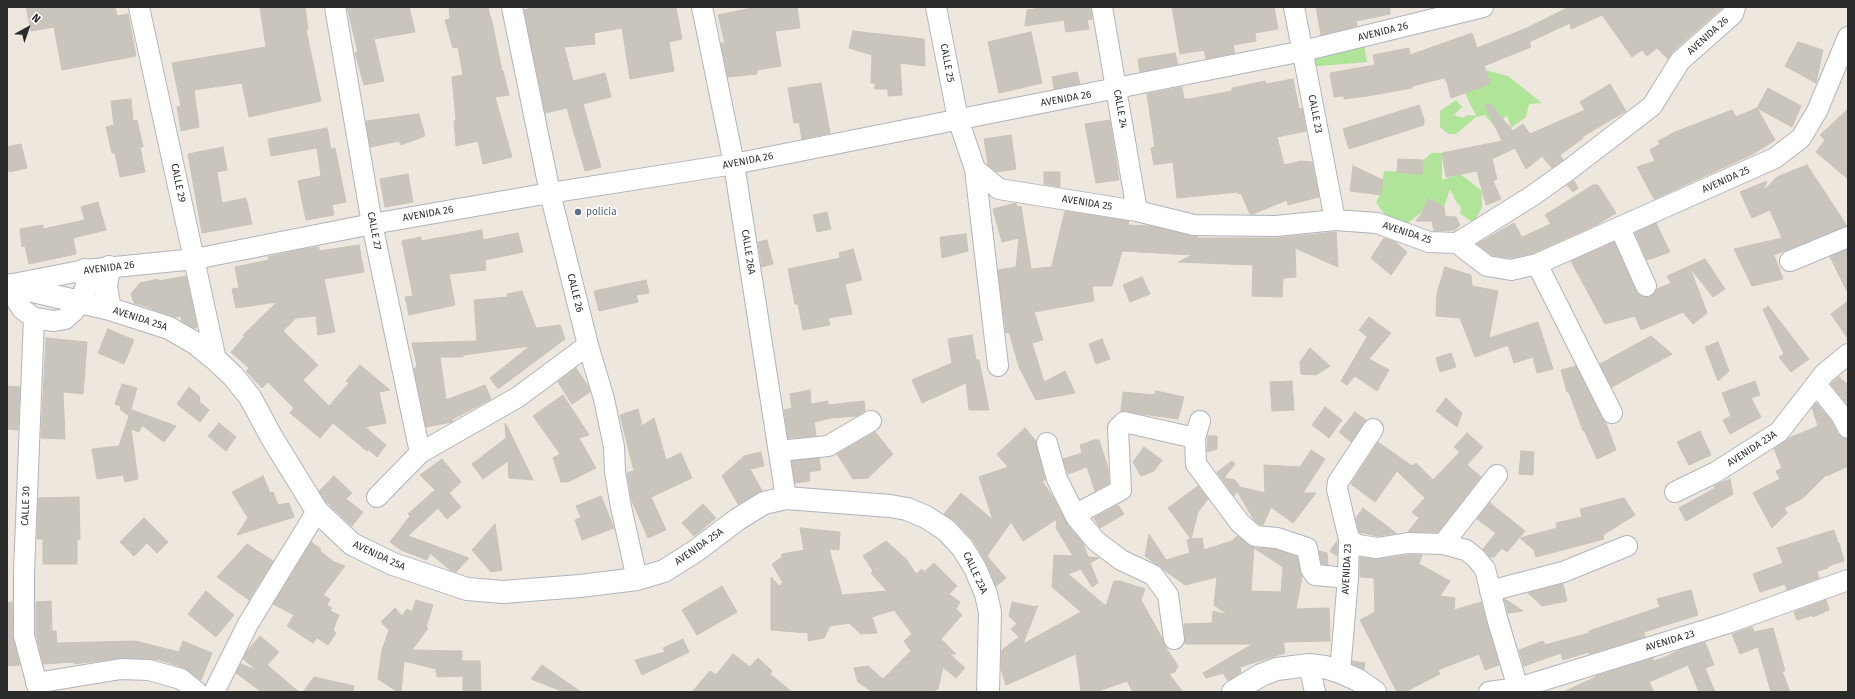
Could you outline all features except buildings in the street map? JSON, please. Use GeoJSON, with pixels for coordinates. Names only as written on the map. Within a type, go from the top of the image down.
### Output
{"type":"FeatureCollection","features":[{"type":"Feature","properties":{"kind":"main road"},"geometry":{"type":"LineString","coordinates":[[109,267],[106,287],[110,309]]}},
{"type":"Feature","properties":{"kind":"main road"},"geometry":{"type":"LineString","coordinates":[[81,301],[87,286],[85,270]]}},
{"type":"Feature","properties":{"kind":"main road","name":"AVENIDA 25A"},"geometry":{"type":"LineString","coordinates":[[7,285],[81,301],[110,309],[169,328],[195,343],[233,376],[250,398],[272,438],[317,511],[352,544],[393,564],[467,589],[503,592],[580,586],[637,579],[664,571],[697,550],[738,519],[764,503],[786,498]]}},
{"type":"Feature","properties":{"kind":"main road","name":"CALLE 23A"},"geometry":{"type":"LineString","coordinates":[[786,498],[876,505],[907,510],[926,517],[946,530],[962,547],[975,568],[986,594],[990,612],[988,692]]}},
{"type":"Feature","properties":{"kind":"main road"},"geometry":{"type":"LineString","coordinates":[[1232,692],[1261,675],[1277,669],[1309,665],[1325,667],[1340,672],[1358,680],[1375,692]]}},
{"type":"Feature","properties":{"kind":"street","name":"CALLE 29"},"geometry":{"type":"LineString","coordinates":[[139,7],[216,360]]}},
{"type":"Feature","properties":{"kind":"street","name":"CALLE 27"},"geometry":{"type":"LineString","coordinates":[[335,7],[372,224],[420,453]]}},
{"type":"Feature","properties":{"kind":"street","name":"CALLE 26"},"geometry":{"type":"LineString","coordinates":[[512,7],[550,193],[588,345],[604,399],[614,447],[615,472],[621,507],[637,579]]}},
{"type":"Feature","properties":{"kind":"street","name":"CALLE 26A"},"geometry":{"type":"LineString","coordinates":[[702,7],[734,164],[786,498]]}},
{"type":"Feature","properties":{"kind":"street","name":"CALLE 25"},"geometry":{"type":"LineString","coordinates":[[936,7],[958,118]]}},
{"type":"Feature","properties":{"kind":"street","name":"CALLE 24"},"geometry":{"type":"LineString","coordinates":[[1102,7],[1137,211]]}},
{"type":"Feature","properties":{"kind":"street","name":"CALLE 23"},"geometry":{"type":"LineString","coordinates":[[1294,7],[1335,220]]}},
{"type":"Feature","properties":{"kind":"street","name":"AVENIDA 26"},"geometry":{"type":"LineString","coordinates":[[1456,243],[1532,196],[1652,106],[1680,61],[1733,14],[1735,7]]}},
{"type":"Feature","properties":{"kind":"street","name":"AVENIDA 26"},"geometry":{"type":"LineString","coordinates":[[7,285],[85,270],[195,259],[372,224],[550,193],[734,164],[958,118],[1116,90],[1303,52],[1474,8]]}},
{"type":"Feature","properties":{"kind":"street","name":"AVENIDA 25"},"geometry":{"type":"LineString","coordinates":[[975,169],[999,189],[1137,211],[1194,225],[1276,226],[1335,220],[1377,223],[1429,242],[1456,243],[1486,266],[1511,270],[1537,264],[1776,158],[1801,138],[1817,111],[1848,37]]}},
{"type":"Feature","properties":{"kind":"street"},"geometry":{"type":"LineString","coordinates":[[958,118],[975,169],[998,366]]}},
{"type":"Feature","properties":{"kind":"street"},"geometry":{"type":"LineString","coordinates":[[1620,228],[1646,286]]}},
{"type":"Feature","properties":{"kind":"street"},"geometry":{"type":"LineString","coordinates":[[1790,261],[1848,237]]}},
{"type":"Feature","properties":{"kind":"street"},"geometry":{"type":"LineString","coordinates":[[1537,264],[1612,413]]}},
{"type":"Feature","properties":{"kind":"street"},"geometry":{"type":"LineString","coordinates":[[7,285],[22,309],[34,318],[54,321],[65,319],[74,311],[81,301]]}},
{"type":"Feature","properties":{"kind":"street","name":"CALLE 30"},"geometry":{"type":"LineString","coordinates":[[34,318],[15,572],[24,636],[37,687]]}},
{"type":"Feature","properties":{"kind":"street"},"geometry":{"type":"LineString","coordinates":[[377,497],[420,453],[518,397],[588,345]]}},
{"type":"Feature","properties":{"kind":"street","name":"AVENIDA 23A"},"geometry":{"type":"LineString","coordinates":[[1675,492],[1716,472],[1779,432],[1816,384],[1848,354]]}},
{"type":"Feature","properties":{"kind":"street"},"geometry":{"type":"LineString","coordinates":[[1816,384],[1841,414],[1848,428]]}},
{"type":"Feature","properties":{"kind":"street"},"geometry":{"type":"LineString","coordinates":[[779,451],[828,446],[871,421]]}},
{"type":"Feature","properties":{"kind":"street"},"geometry":{"type":"LineString","coordinates":[[1076,517],[1084,510],[1121,490],[1118,428],[1124,422],[1197,429],[1196,464],[1240,523],[1255,536],[1277,538],[1307,548],[1311,569],[1315,575],[1348,578]]}},
{"type":"Feature","properties":{"kind":"street","name":"AVENIDA 23"},"geometry":{"type":"LineString","coordinates":[[1340,672],[1348,578],[1349,539],[1337,489],[1338,482],[1373,429]]}},
{"type":"Feature","properties":{"kind":"street"},"geometry":{"type":"LineString","coordinates":[[1048,443],[1057,479],[1076,517],[1096,541],[1121,560],[1154,575],[1168,595],[1174,639]]}},
{"type":"Feature","properties":{"kind":"street"},"geometry":{"type":"LineString","coordinates":[[1443,544],[1497,475]]}},
{"type":"Feature","properties":{"kind":"street"},"geometry":{"type":"LineString","coordinates":[[214,692],[248,624],[317,511]]}},
{"type":"Feature","properties":{"kind":"street"},"geometry":{"type":"LineString","coordinates":[[1349,539],[1358,545],[1377,548],[1408,544],[1443,544],[1466,550],[1476,558],[1485,569],[1518,688]]}},
{"type":"Feature","properties":{"kind":"street"},"geometry":{"type":"LineString","coordinates":[[1490,591],[1563,572],[1627,546]]}},
{"type":"Feature","properties":{"kind":"street","name":"AVENIDA 23"},"geometry":{"type":"LineString","coordinates":[[1489,692],[1518,688],[1725,624],[1848,580]]}},
{"type":"Feature","properties":{"kind":"street"},"geometry":{"type":"LineString","coordinates":[[1309,665],[1315,692]]}},
{"type":"Feature","properties":{"kind":"street"},"geometry":{"type":"LineString","coordinates":[[37,687],[121,669],[149,670],[181,679],[196,692]]}},
{"type":"Feature","properties":{"kind":"green space"},"geometry":{"type":"Polygon","coordinates":[[[1364,42],[1367,62],[1308,67],[1315,52],[1364,42]]]}},
{"type":"Feature","properties":{"kind":"green space"},"geometry":{"type":"Polygon","coordinates":[[[1485,70],[1508,76],[1542,103],[1529,104],[1526,117],[1511,128],[1507,115],[1496,128],[1485,115],[1476,117],[1456,134],[1448,134],[1440,127],[1440,111],[1456,100],[1462,107],[1454,115],[1464,118],[1467,115],[1476,116],[1465,93],[1490,84],[1485,70]]]}},
{"type":"Feature","properties":{"kind":"green space"},"geometry":{"type":"Polygon","coordinates":[[[1432,153],[1442,153],[1442,180],[1460,174],[1482,191],[1482,207],[1474,223],[1460,214],[1461,207],[1457,203],[1450,189],[1444,207],[1428,199],[1423,211],[1408,223],[1384,214],[1376,202],[1381,194],[1384,171],[1422,173],[1423,160],[1432,153]]]}},
{"type":"Feature","properties":{"kind":"place","name":"policia"},"geometry":{"type":"Point","coordinates":[578,212]}}]}
